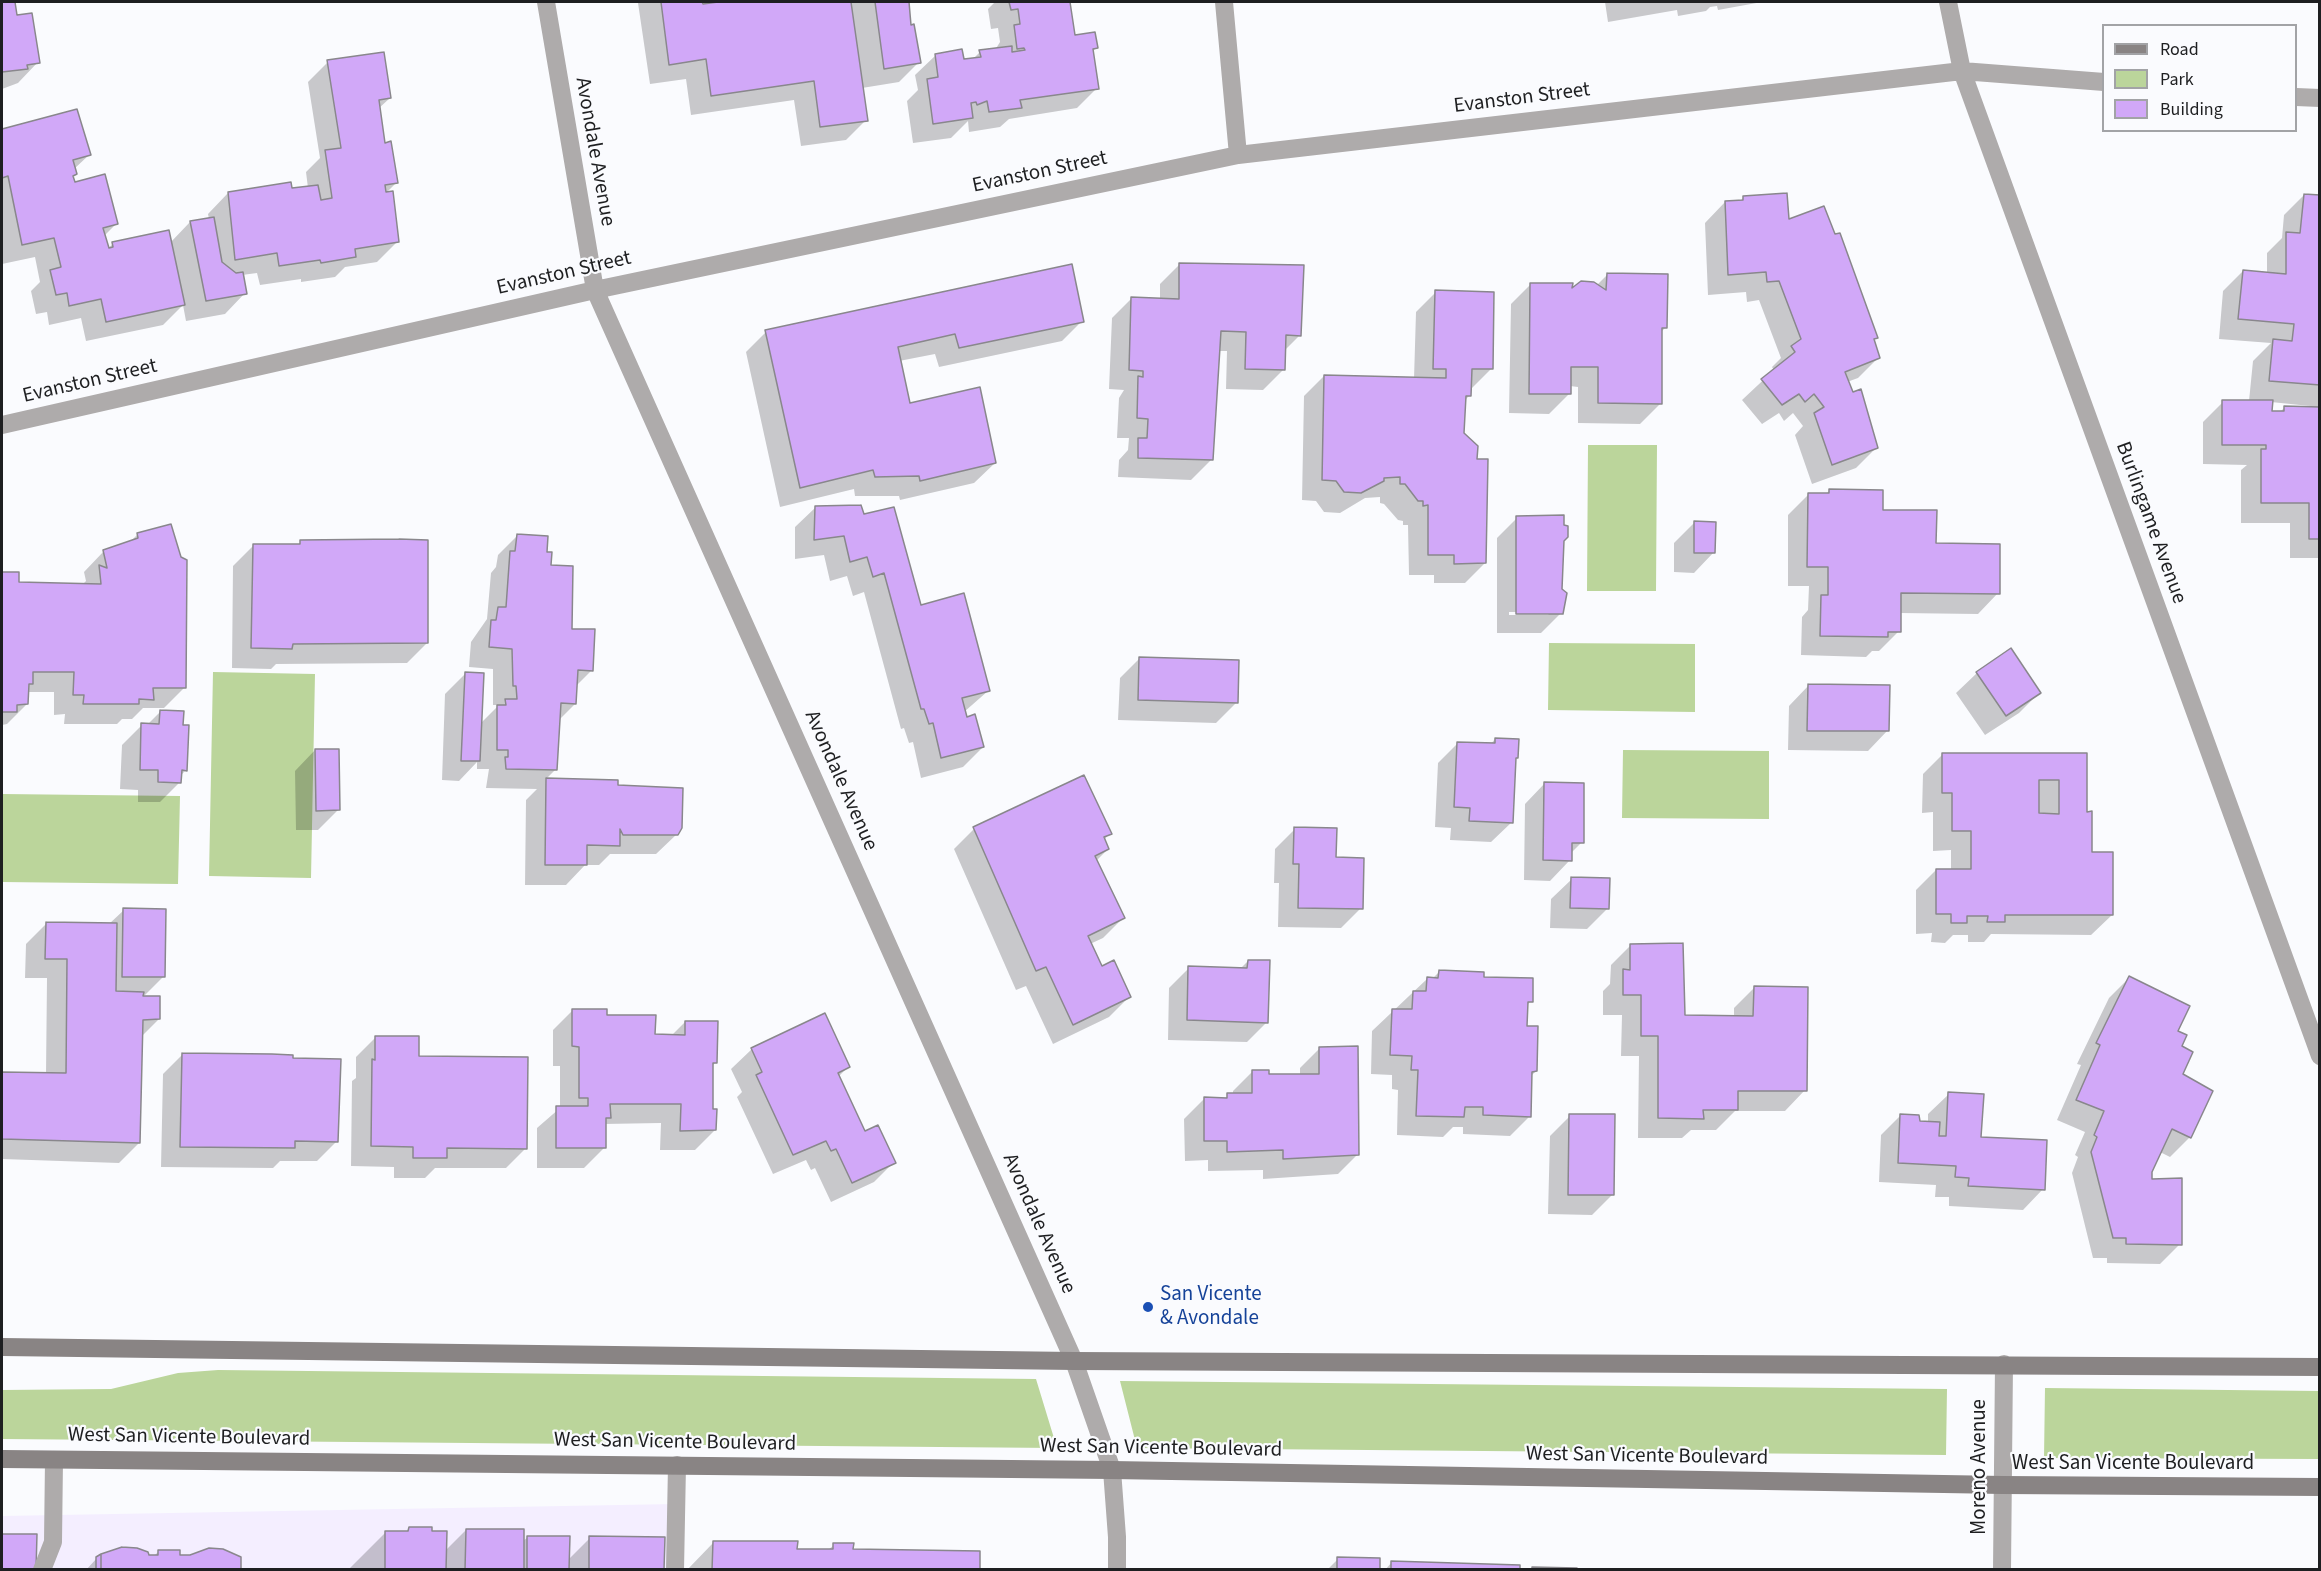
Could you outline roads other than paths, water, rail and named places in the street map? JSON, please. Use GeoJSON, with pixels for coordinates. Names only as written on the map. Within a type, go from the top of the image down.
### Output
{"type":"FeatureCollection","features":[{"type":"Feature","properties":{"kind":"main road"},"geometry":{"type":"LineString","coordinates":[[2,1347],[1074,1361],[2319,1367]]}},
{"type":"Feature","properties":{"kind":"main road","name":"West San Vicente Boulevard"},"geometry":{"type":"LineString","coordinates":[[2,1459],[1112,1470],[2003,1485],[2319,1487]]}},
{"type":"Feature","properties":{"kind":"street","name":"Avondale Avenue"},"geometry":{"type":"LineString","coordinates":[[546,2],[595,290],[1074,1361],[1112,1470],[1117,1569]]}},
{"type":"Feature","properties":{"kind":"street"},"geometry":{"type":"LineString","coordinates":[[1224,2],[1238,155]]}},
{"type":"Feature","properties":{"kind":"street","name":"Burlingame Avenue"},"geometry":{"type":"LineString","coordinates":[[1948,2],[1962,71],[2319,1056]]}},
{"type":"Feature","properties":{"kind":"street","name":"Evanston Street"},"geometry":{"type":"LineString","coordinates":[[2,425],[595,290],[1238,155],[1962,71],[2102,82]]}},
{"type":"Feature","properties":{"kind":"street"},"geometry":{"type":"LineString","coordinates":[[2297,97],[2319,98]]}},
{"type":"Feature","properties":{"kind":"street","name":"Moreno Avenue"},"geometry":{"type":"LineString","coordinates":[[2002,1569],[2004,1364]]}},
{"type":"Feature","properties":{"kind":"street"},"geometry":{"type":"LineString","coordinates":[[42,1569],[53,1542],[54,1460]]}},
{"type":"Feature","properties":{"kind":"street"},"geometry":{"type":"LineString","coordinates":[[675,1569],[677,1465]]}},
{"type":"Feature","properties":{"kind":"place","name":"San Vicente & Avondale"},"geometry":{"type":"Point","coordinates":[1148,1307]}}]}
